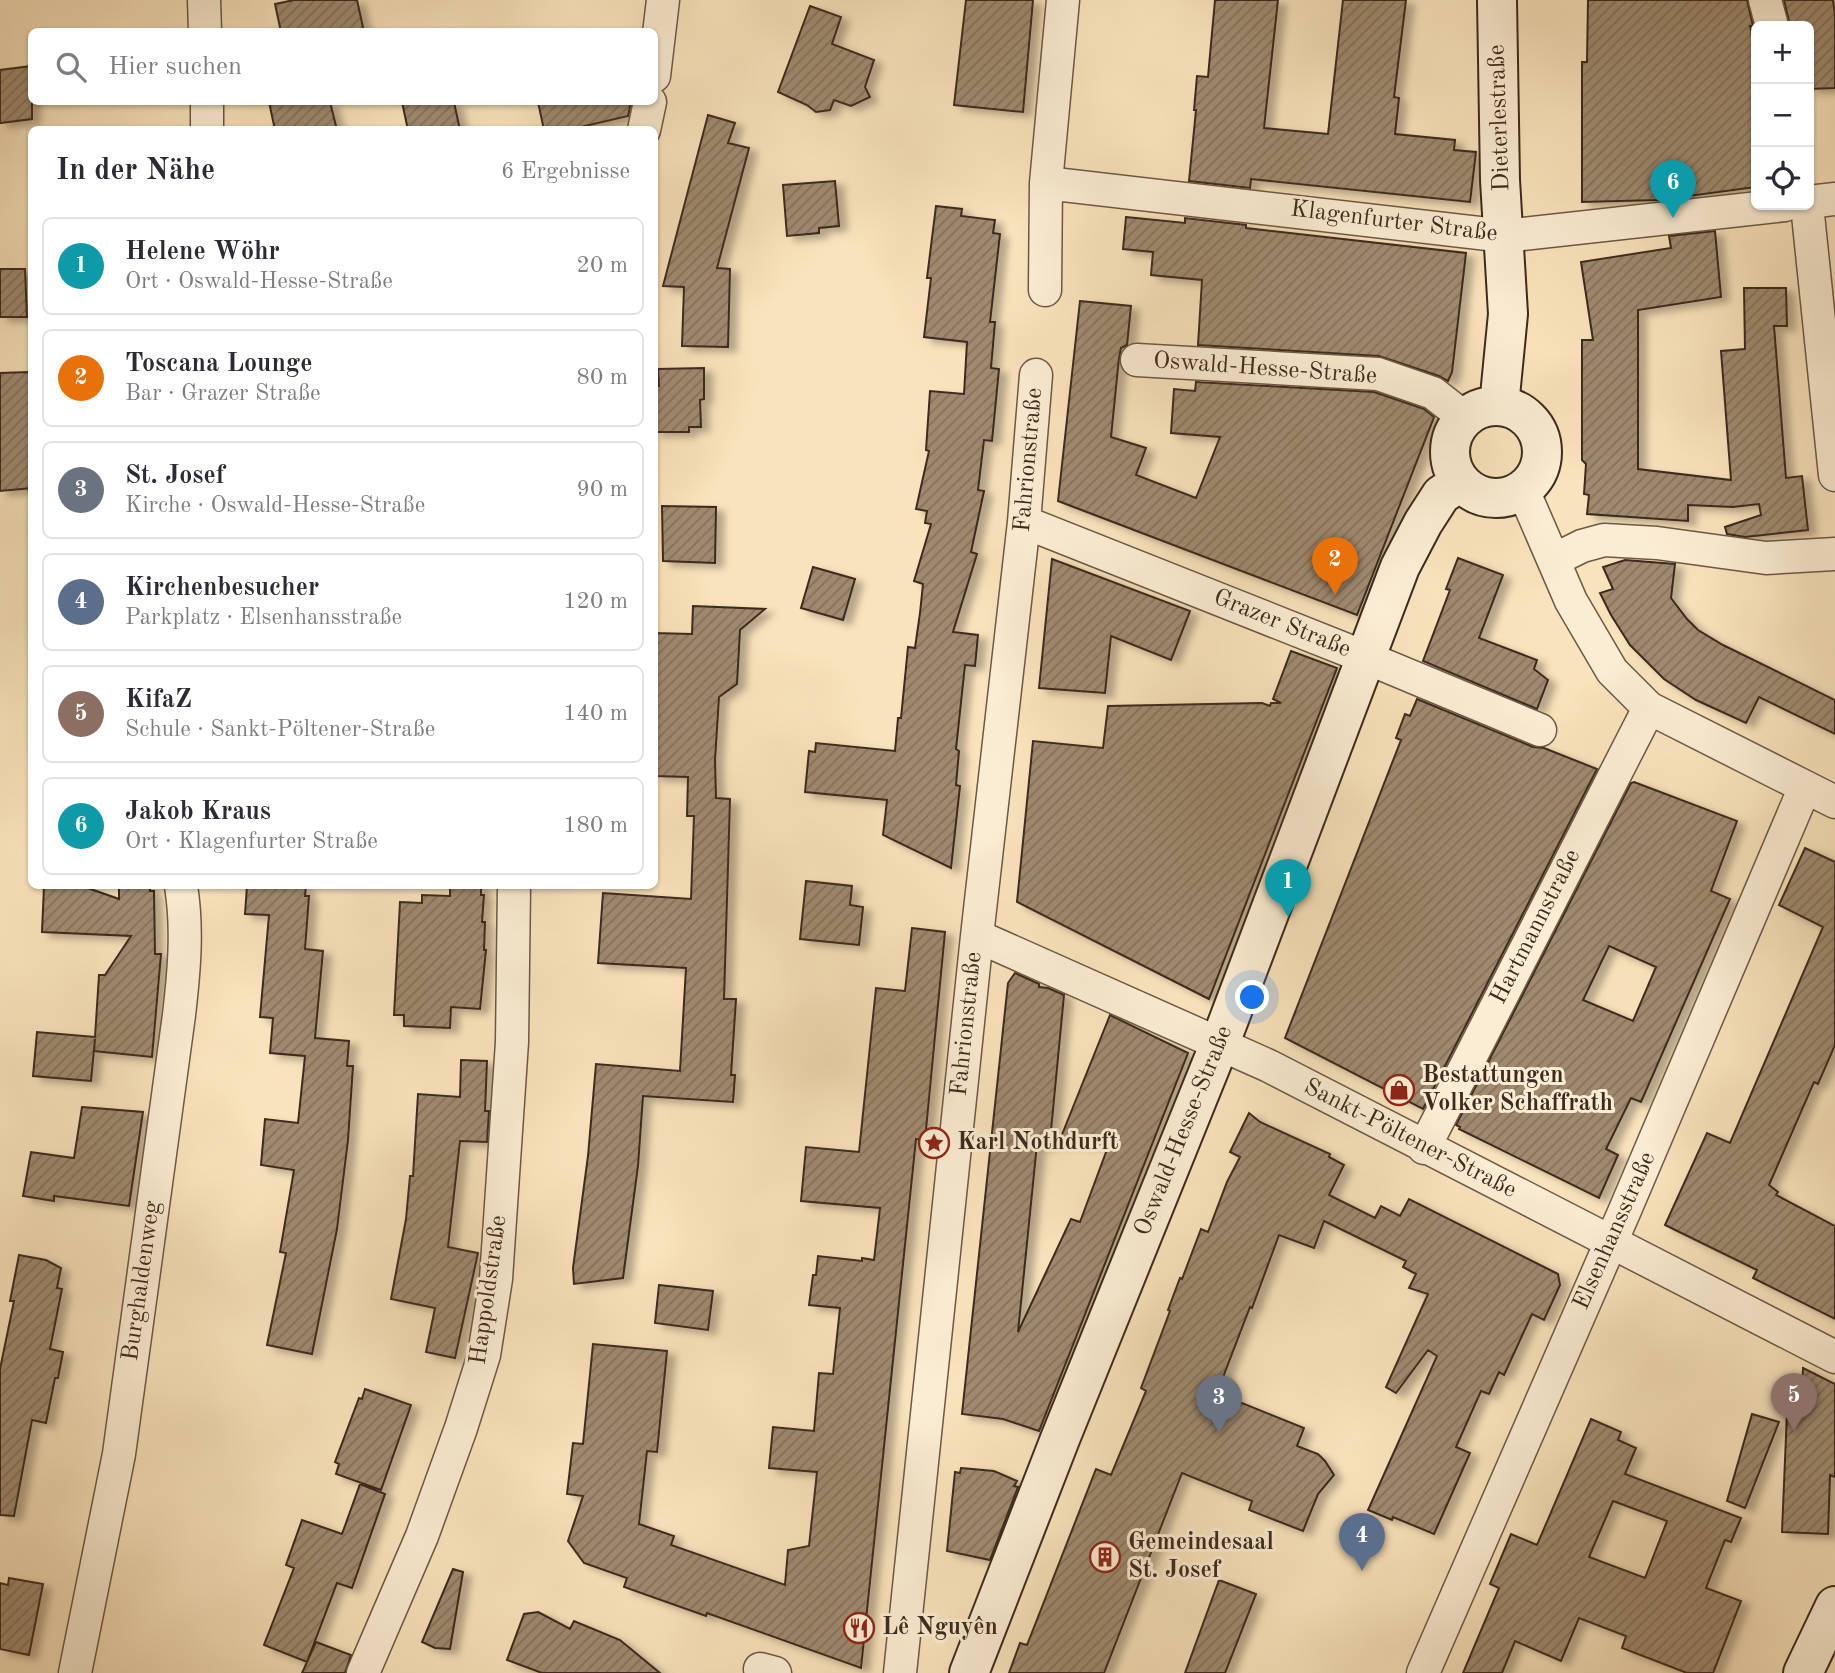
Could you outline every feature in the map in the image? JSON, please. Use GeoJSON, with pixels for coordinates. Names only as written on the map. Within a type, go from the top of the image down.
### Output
{"type":"FeatureCollection","features":[{"type":"Feature","properties":{"kind":"street"},"geometry":{"type":"LineString","coordinates":[[204,0],[205,28]]}},
{"type":"Feature","properties":{"kind":"street"},"geometry":{"type":"LineString","coordinates":[[658,42],[663,0]]}},
{"type":"Feature","properties":{"kind":"street"},"geometry":{"type":"LineString","coordinates":[[1045,290],[1045,183],[1063,0]]}},
{"type":"Feature","properties":{"kind":"street","name":"Dieterlestraße"},"geometry":{"type":"LineString","coordinates":[[1497,0],[1500,180],[1505,236]]}},
{"type":"Feature","properties":{"kind":"street"},"geometry":{"type":"LineString","coordinates":[[1765,0],[1771,21]]}},
{"type":"Feature","properties":{"kind":"street"},"geometry":{"type":"LineString","coordinates":[[206,105],[207,126]]}},
{"type":"Feature","properties":{"kind":"street"},"geometry":{"type":"LineString","coordinates":[[645,126],[649,105]]}},
{"type":"Feature","properties":{"kind":"street","name":"Klagenfurter Straße"},"geometry":{"type":"LineString","coordinates":[[1045,183],[1505,236],[1751,209]]}},
{"type":"Feature","properties":{"kind":"street"},"geometry":{"type":"LineString","coordinates":[[1814,202],[1835,199]]}},
{"type":"Feature","properties":{"kind":"street"},"geometry":{"type":"LineString","coordinates":[[1809,210],[1835,475]]}},
{"type":"Feature","properties":{"kind":"street"},"geometry":{"type":"LineString","coordinates":[[1505,236],[1508,314],[1482,412],[1456,429],[1450,442],[1449,456],[1453,470],[1460,482],[1483,497],[1511,496],[1523,490],[1571,601],[1612,671],[1649,708],[1835,802]]}},
{"type":"Feature","properties":{"kind":"street","name":"Oswald-Hesse-Straße"},"geometry":{"type":"LineString","coordinates":[[1138,360],[1378,374],[1482,412],[1514,410],[1528,418],[1538,432],[1542,447],[1541,464],[1534,478],[1523,490]]}},
{"type":"Feature","properties":{"kind":"street","name":"Fahrionstraße"},"geometry":{"type":"LineString","coordinates":[[900,1673],[976,936],[1024,522],[1036,375]]}},
{"type":"Feature","properties":{"kind":"street","name":"Oswald-Hesse-Straße"},"geometry":{"type":"LineString","coordinates":[[969,1673],[1220,1043],[1400,567],[1441,495],[1460,482]]}},
{"type":"Feature","properties":{"kind":"street","name":"Grazer Straße"},"geometry":{"type":"LineString","coordinates":[[1024,522],[1540,730]]}},
{"type":"Feature","properties":{"kind":"street"},"geometry":{"type":"LineString","coordinates":[[1554,560],[1582,546],[1604,540],[1657,543],[1766,558],[1835,554]]}},
{"type":"Feature","properties":{"kind":"street","name":"Hartmannstraße"},"geometry":{"type":"LineString","coordinates":[[1424,1148],[1649,708]]}},
{"type":"Feature","properties":{"kind":"street","name":"Elsenhansstraße"},"geometry":{"type":"LineString","coordinates":[[1423,1673],[1612,1241],[1805,787]]}},
{"type":"Feature","properties":{"kind":"street","name":"Burghaldenweg"},"geometry":{"type":"LineString","coordinates":[[75,1673],[118,1454],[179,1015],[185,968],[185,909],[182,889]]}},
{"type":"Feature","properties":{"kind":"street","name":"Happoldstraße"},"geometry":{"type":"LineString","coordinates":[[363,1673],[422,1536],[484,1354],[496,1279],[510,1070],[514,889]]}},
{"type":"Feature","properties":{"kind":"street","name":"Sankt-Pöltener-Straße"},"geometry":{"type":"LineString","coordinates":[[976,936],[1269,1066],[1835,1357]]}},
{"type":"Feature","properties":{"kind":"street"},"geometry":{"type":"LineString","coordinates":[[1803,1673],[1835,1606]]}},
{"type":"Feature","properties":{"kind":"building"},"geometry":{"type":"Polygon","coordinates":[[[294,0],[357,0],[363,28],[280,28],[275,4],[294,0]]]}},
{"type":"Feature","properties":{"kind":"building"},"geometry":{"type":"Polygon","coordinates":[[[966,0],[1033,0],[1023,112],[954,105],[966,0]]]}},
{"type":"Feature","properties":{"kind":"building"},"geometry":{"type":"Polygon","coordinates":[[[1215,0],[1278,0],[1264,128],[1328,134],[1343,0],[1406,0],[1394,97],[1399,98],[1395,134],[1455,140],[1454,150],[1476,152],[1470,202],[1251,179],[1250,188],[1189,181],[1197,76],[1208,77],[1215,0]]]}},
{"type":"Feature","properties":{"kind":"building"},"geometry":{"type":"Polygon","coordinates":[[[1588,0],[1747,0],[1752,21],[1751,188],[1659,200],[1582,202],[1582,62],[1587,62],[1588,0]]]}},
{"type":"Feature","properties":{"kind":"building"},"geometry":{"type":"Polygon","coordinates":[[[1784,0],[1833,0],[1835,88],[1814,89],[1814,21],[1789,21],[1784,0]]]}},
{"type":"Feature","properties":{"kind":"building"},"geometry":{"type":"Polygon","coordinates":[[[810,6],[841,17],[832,44],[874,60],[865,87],[870,97],[851,106],[834,100],[830,110],[816,112],[778,92],[810,6]]]}},
{"type":"Feature","properties":{"kind":"building"},"geometry":{"type":"Polygon","coordinates":[[[28,66],[28,105],[32,105],[32,119],[0,123],[0,70],[28,66]]]}},
{"type":"Feature","properties":{"kind":"building"},"geometry":{"type":"Polygon","coordinates":[[[270,105],[331,105],[336,126],[274,126],[270,105]]]}},
{"type":"Feature","properties":{"kind":"building"},"geometry":{"type":"Polygon","coordinates":[[[403,105],[455,105],[459,126],[407,126],[403,105]]]}},
{"type":"Feature","properties":{"kind":"building"},"geometry":{"type":"Polygon","coordinates":[[[539,105],[630,105],[628,116],[585,126],[543,126],[539,105]]]}},
{"type":"Feature","properties":{"kind":"building"},"geometry":{"type":"Polygon","coordinates":[[[708,115],[735,123],[728,143],[749,148],[717,268],[730,269],[728,347],[682,346],[684,287],[663,286],[708,115]]]}},
{"type":"Feature","properties":{"kind":"building"},"geometry":{"type":"Polygon","coordinates":[[[835,181],[839,226],[819,228],[819,233],[787,236],[783,185],[835,181]]]}},
{"type":"Feature","properties":{"kind":"building"},"geometry":{"type":"Polygon","coordinates":[[[936,206],[962,209],[961,216],[995,220],[993,233],[1000,234],[990,322],[995,322],[991,368],[999,369],[992,441],[984,440],[978,490],[984,491],[971,552],[977,554],[953,632],[978,635],[975,666],[965,665],[956,749],[959,751],[956,785],[960,786],[951,868],[883,835],[887,800],[805,792],[809,751],[815,752],[816,743],[895,751],[908,647],[915,648],[920,613],[923,584],[914,581],[931,524],[925,523],[927,511],[916,509],[929,451],[926,450],[930,391],[964,394],[967,342],[924,337],[931,278],[927,278],[936,206]]]}},
{"type":"Feature","properties":{"kind":"building"},"geometry":{"type":"Polygon","coordinates":[[[1126,217],[1185,223],[1185,218],[1246,225],[1246,228],[1466,253],[1452,372],[1448,381],[1379,356],[1198,345],[1202,280],[1151,275],[1153,252],[1123,249],[1126,217]]]}},
{"type":"Feature","properties":{"kind":"building"},"geometry":{"type":"Polygon","coordinates":[[[1715,231],[1721,297],[1638,310],[1638,469],[1731,480],[1721,351],[1745,349],[1744,288],[1786,288],[1787,326],[1774,326],[1786,478],[1802,476],[1808,530],[1745,537],[1727,534],[1725,527],[1761,515],[1759,504],[1733,507],[1688,505],[1688,521],[1587,514],[1589,495],[1584,494],[1586,464],[1582,460],[1582,340],[1593,340],[1581,262],[1671,248],[1669,236],[1715,231]]]}},
{"type":"Feature","properties":{"kind":"building"},"geometry":{"type":"Polygon","coordinates":[[[0,269],[25,269],[27,317],[0,317],[0,269]]]}},
{"type":"Feature","properties":{"kind":"building"},"geometry":{"type":"Polygon","coordinates":[[[1080,301],[1131,306],[1127,345],[1121,348],[1119,358],[1111,437],[1146,448],[1136,475],[1196,498],[1220,437],[1171,433],[1174,389],[1195,391],[1196,382],[1374,392],[1424,409],[1434,417],[1357,615],[1058,501],[1080,301]]]}},
{"type":"Feature","properties":{"kind":"building"},"geometry":{"type":"Polygon","coordinates":[[[704,368],[704,399],[700,400],[701,427],[689,427],[689,432],[658,432],[658,369],[704,368]]]}},
{"type":"Feature","properties":{"kind":"building"},"geometry":{"type":"Polygon","coordinates":[[[28,372],[28,488],[0,491],[0,373],[28,372]]]}},
{"type":"Feature","properties":{"kind":"building"},"geometry":{"type":"Polygon","coordinates":[[[662,506],[716,507],[715,563],[663,561],[662,506]]]}},
{"type":"Feature","properties":{"kind":"building"},"geometry":{"type":"Polygon","coordinates":[[[1458,558],[1503,575],[1479,638],[1537,660],[1534,669],[1548,680],[1537,709],[1423,661],[1450,590],[1446,589],[1458,558]]]}},
{"type":"Feature","properties":{"kind":"building"},"geometry":{"type":"Polygon","coordinates":[[[1052,559],[1190,611],[1171,660],[1111,636],[1105,693],[1039,688],[1052,559]]]}},
{"type":"Feature","properties":{"kind":"building"},"geometry":{"type":"Polygon","coordinates":[[[1625,560],[1675,564],[1671,598],[1687,619],[1698,630],[1723,645],[1835,700],[1835,734],[1759,697],[1746,723],[1696,700],[1664,679],[1630,645],[1600,593],[1613,589],[1603,567],[1625,560]]]}},
{"type":"Feature","properties":{"kind":"building"},"geometry":{"type":"Polygon","coordinates":[[[813,567],[855,579],[843,620],[801,608],[813,567]]]}},
{"type":"Feature","properties":{"kind":"building"},"geometry":{"type":"Polygon","coordinates":[[[693,606],[765,609],[740,630],[737,684],[719,697],[715,760],[716,798],[730,799],[724,999],[736,999],[731,1075],[735,1075],[733,1102],[643,1096],[638,1166],[623,1278],[574,1284],[573,1268],[588,1156],[596,1064],[680,1071],[686,968],[598,963],[603,893],[691,899],[694,816],[687,816],[688,777],[658,776],[658,633],[692,634],[693,606]]]}},
{"type":"Feature","properties":{"kind":"building"},"geometry":{"type":"Polygon","coordinates":[[[1291,651],[1337,668],[1209,999],[1017,902],[1033,741],[1103,748],[1108,706],[1262,703],[1270,706],[1271,703],[1281,703],[1273,699],[1291,651]]]}},
{"type":"Feature","properties":{"kind":"building"},"geometry":{"type":"Polygon","coordinates":[[[1417,699],[1533,747],[1544,748],[1597,769],[1423,1109],[1285,1038],[1401,740],[1396,738],[1405,714],[1410,716],[1417,699]]]}},
{"type":"Feature","properties":{"kind":"building"},"geometry":{"type":"Polygon","coordinates":[[[1631,783],[1737,821],[1711,891],[1730,899],[1641,1102],[1631,1098],[1606,1149],[1618,1155],[1599,1198],[1459,1129],[1456,1125],[1631,783]],[[1609,946],[1583,1000],[1633,1021],[1656,967],[1609,946]]]}},
{"type":"Feature","properties":{"kind":"building"},"geometry":{"type":"Polygon","coordinates":[[[1805,848],[1835,862],[1835,1045],[1818,1084],[1814,1082],[1769,1185],[1778,1192],[1776,1195],[1835,1226],[1835,1319],[1753,1278],[1757,1270],[1665,1225],[1707,1133],[1730,1143],[1823,927],[1779,905],[1805,848]]]}},
{"type":"Feature","properties":{"kind":"building"},"geometry":{"type":"Polygon","coordinates":[[[806,881],[852,886],[850,905],[863,907],[859,945],[800,939],[806,881]]]}},
{"type":"Feature","properties":{"kind":"building"},"geometry":{"type":"Polygon","coordinates":[[[44,889],[91,889],[119,899],[119,889],[154,891],[155,954],[161,954],[152,1057],[94,1051],[95,1039],[91,1081],[33,1076],[37,1032],[95,1037],[99,975],[105,975],[131,936],[42,932],[44,889]]]}},
{"type":"Feature","properties":{"kind":"building"},"geometry":{"type":"Polygon","coordinates":[[[247,889],[306,889],[305,896],[309,896],[305,949],[323,951],[315,1038],[349,1041],[347,1066],[353,1066],[348,1140],[337,1229],[312,1354],[267,1345],[286,1253],[280,1252],[294,1170],[261,1165],[265,1119],[298,1123],[305,1056],[270,1053],[273,1018],[260,1017],[269,915],[245,914],[247,889]]]}},
{"type":"Feature","properties":{"kind":"building"},"geometry":{"type":"Polygon","coordinates":[[[450,889],[481,889],[481,895],[484,895],[482,922],[485,922],[486,950],[480,1009],[451,1007],[450,1028],[404,1026],[404,1015],[394,1015],[400,902],[422,903],[422,895],[450,896],[450,889]]]}},
{"type":"Feature","properties":{"kind":"building"},"geometry":{"type":"Polygon","coordinates":[[[912,928],[945,932],[925,1140],[916,1139],[861,1668],[707,1613],[706,1616],[624,1587],[627,1578],[584,1563],[568,1541],[583,1496],[567,1494],[573,1443],[583,1444],[593,1344],[667,1351],[657,1452],[647,1451],[639,1524],[674,1536],[671,1545],[785,1585],[788,1550],[809,1546],[817,1472],[769,1468],[773,1427],[814,1431],[819,1373],[833,1374],[840,1308],[809,1305],[818,1256],[874,1260],[880,1208],[801,1201],[806,1147],[859,1152],[876,988],[905,991],[912,928]]]}},
{"type":"Feature","properties":{"kind":"building"},"geometry":{"type":"Polygon","coordinates":[[[1015,973],[1039,984],[1039,987],[1064,995],[1050,1141],[1048,1145],[1037,1144],[1018,1332],[1071,1219],[1080,1222],[1109,1144],[1059,1142],[1110,1015],[1188,1053],[1039,1431],[1003,1419],[962,1414],[1008,983],[1015,973]]]}},
{"type":"Feature","properties":{"kind":"building"},"geometry":{"type":"Polygon","coordinates":[[[461,1060],[487,1061],[485,1111],[489,1111],[487,1142],[460,1141],[448,1247],[478,1253],[455,1358],[426,1352],[435,1308],[391,1299],[406,1219],[410,1176],[413,1176],[418,1094],[460,1097],[461,1060]]]}},
{"type":"Feature","properties":{"kind":"building"},"geometry":{"type":"Polygon","coordinates":[[[82,1107],[143,1112],[129,1206],[54,1196],[54,1201],[23,1196],[31,1152],[74,1158],[82,1107]]]}},
{"type":"Feature","properties":{"kind":"building"},"geometry":{"type":"Polygon","coordinates":[[[1249,1113],[1260,1122],[1330,1154],[1329,1157],[1344,1165],[1329,1195],[1375,1218],[1381,1206],[1400,1216],[1409,1199],[1558,1274],[1560,1285],[1544,1320],[1532,1314],[1504,1375],[1499,1372],[1489,1394],[1481,1391],[1456,1447],[1470,1453],[1434,1534],[1368,1510],[1437,1356],[1428,1350],[1396,1393],[1386,1387],[1428,1294],[1409,1288],[1416,1274],[1403,1267],[1406,1261],[1324,1221],[1314,1248],[1279,1235],[1217,1393],[1304,1428],[1297,1446],[1318,1454],[1334,1475],[1318,1494],[1303,1531],[1249,1510],[1252,1501],[1182,1473],[1104,1673],[1009,1673],[1020,1643],[1027,1645],[1096,1469],[1111,1475],[1146,1391],[1141,1388],[1180,1278],[1182,1279],[1201,1229],[1208,1232],[1227,1182],[1240,1157],[1230,1152],[1249,1113]]]}},
{"type":"Feature","properties":{"kind":"building"},"geometry":{"type":"Polygon","coordinates":[[[19,1255],[46,1260],[61,1268],[57,1288],[62,1289],[50,1349],[63,1352],[46,1423],[32,1420],[14,1516],[0,1515],[0,1369],[14,1301],[10,1301],[19,1255]]]}},
{"type":"Feature","properties":{"kind":"building"},"geometry":{"type":"Polygon","coordinates":[[[659,1285],[713,1291],[708,1330],[655,1323],[659,1285]]]}},
{"type":"Feature","properties":{"kind":"building"},"geometry":{"type":"Polygon","coordinates":[[[1803,1368],[1835,1384],[1835,1477],[1830,1475],[1828,1534],[1782,1532],[1788,1388],[1802,1386],[1803,1368]]]}},
{"type":"Feature","properties":{"kind":"building"},"geometry":{"type":"Polygon","coordinates":[[[365,1389],[411,1405],[381,1490],[336,1474],[339,1464],[335,1462],[359,1398],[362,1399],[365,1389]]]}},
{"type":"Feature","properties":{"kind":"building"},"geometry":{"type":"Polygon","coordinates":[[[1752,1414],[1779,1422],[1745,1508],[1727,1501],[1752,1414]]]}},
{"type":"Feature","properties":{"kind":"building"},"geometry":{"type":"Polygon","coordinates":[[[1591,1419],[1621,1432],[1618,1440],[1636,1448],[1625,1474],[1741,1518],[1731,1542],[1725,1540],[1706,1588],[1741,1601],[1713,1673],[1687,1673],[1622,1648],[1626,1636],[1579,1618],[1561,1661],[1515,1641],[1502,1673],[1463,1673],[1499,1588],[1490,1584],[1511,1534],[1537,1545],[1591,1419]],[[1613,1501],[1589,1557],[1645,1578],[1667,1521],[1613,1501]]]}},
{"type":"Feature","properties":{"kind":"building"},"geometry":{"type":"Polygon","coordinates":[[[961,1468],[994,1471],[1017,1481],[1014,1486],[1018,1487],[990,1560],[947,1551],[955,1472],[960,1473],[961,1468]]]}},
{"type":"Feature","properties":{"kind":"building"},"geometry":{"type":"Polygon","coordinates":[[[360,1484],[385,1494],[352,1588],[337,1583],[307,1662],[264,1645],[294,1568],[286,1565],[302,1520],[342,1534],[360,1484]]]}},
{"type":"Feature","properties":{"kind":"building"},"geometry":{"type":"Polygon","coordinates":[[[453,1569],[463,1572],[450,1649],[435,1648],[422,1642],[453,1569]]]}},
{"type":"Feature","properties":{"kind":"building"},"geometry":{"type":"Polygon","coordinates":[[[9,1578],[43,1584],[29,1655],[0,1649],[0,1583],[8,1585],[9,1578]]]}},
{"type":"Feature","properties":{"kind":"building"},"geometry":{"type":"Polygon","coordinates":[[[1219,1580],[1256,1594],[1225,1673],[1185,1673],[1219,1580]]]}},
{"type":"Feature","properties":{"kind":"building"},"geometry":{"type":"Polygon","coordinates":[[[538,1612],[570,1629],[574,1621],[620,1640],[660,1673],[542,1673],[507,1660],[524,1614],[538,1612]]]}},
{"type":"Feature","properties":{"kind":"building"},"geometry":{"type":"Polygon","coordinates":[[[316,1642],[351,1655],[345,1673],[302,1673],[316,1642]]]}},
{"type":"Feature","properties":{"kind":"place","name":"Jakob Kraus"},"geometry":{"type":"Point","coordinates":[1673,218]}},
{"type":"Feature","properties":{"kind":"place","name":"Toscana Lounge"},"geometry":{"type":"Point","coordinates":[1335,595]}},
{"type":"Feature","properties":{"kind":"place","name":"Helene Wöhr"},"geometry":{"type":"Point","coordinates":[1288,917]}},
{"type":"Feature","properties":{"kind":"place","name":"Bestattungen Volker Schaffrath"},"geometry":{"type":"Point","coordinates":[1399,1090]}},
{"type":"Feature","properties":{"kind":"place","name":"Karl Nothdurft"},"geometry":{"type":"Point","coordinates":[934,1143]}},
{"type":"Feature","properties":{"kind":"place","name":"KifaZ"},"geometry":{"type":"Point","coordinates":[1794,1431]}},
{"type":"Feature","properties":{"kind":"place","name":"St. Josef"},"geometry":{"type":"Point","coordinates":[1219,1433]}},
{"type":"Feature","properties":{"kind":"place","name":"Gemeindesaal St. Josef"},"geometry":{"type":"Point","coordinates":[1105,1557]}},
{"type":"Feature","properties":{"kind":"place","name":"Kirchenbesucher"},"geometry":{"type":"Point","coordinates":[1362,1571]}},
{"type":"Feature","properties":{"kind":"place","name":"Lê Nguyên"},"geometry":{"type":"Point","coordinates":[859,1628]}}]}
